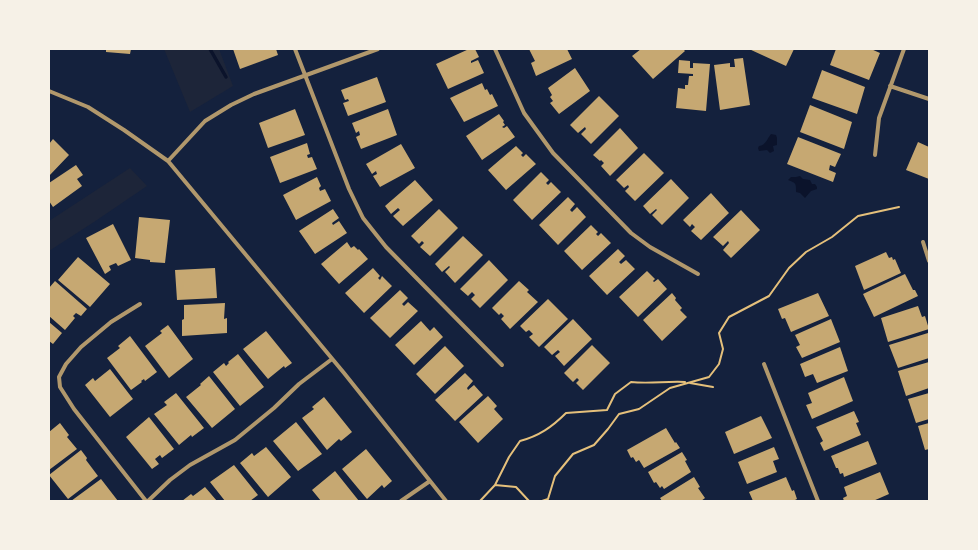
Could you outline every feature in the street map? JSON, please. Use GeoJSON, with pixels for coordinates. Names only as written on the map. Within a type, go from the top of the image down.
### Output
{"type":"FeatureCollection","features":[{"type":"Feature","properties":{"kind":"street"},"geometry":{"type":"LineString","coordinates":[[295,49],[349,189],[363,218],[386,247],[502,365]]}},
{"type":"Feature","properties":{"kind":"street"},"geometry":{"type":"LineString","coordinates":[[168,161],[205,121],[231,105],[254,94],[378,49]]}},
{"type":"Feature","properties":{"kind":"street"},"geometry":{"type":"LineString","coordinates":[[495,49],[524,112],[553,153],[631,233],[650,247],[698,274]]}},
{"type":"Feature","properties":{"kind":"street"},"geometry":{"type":"LineString","coordinates":[[875,155],[879,118],[904,49]]}},
{"type":"Feature","properties":{"kind":"street"},"geometry":{"type":"LineString","coordinates":[[890,86],[929,99]]}},
{"type":"Feature","properties":{"kind":"street"},"geometry":{"type":"LineString","coordinates":[[49,91],[88,107],[168,161],[332,359],[446,501]]}},
{"type":"Feature","properties":{"kind":"street"},"geometry":{"type":"LineString","coordinates":[[923,242],[929,260]]}},
{"type":"Feature","properties":{"kind":"street"},"geometry":{"type":"LineString","coordinates":[[140,304],[111,322],[81,347],[66,364],[59,377],[60,387],[74,409],[147,501],[170,480],[190,465],[241,435],[274,408],[299,384],[332,359]]}},
{"type":"Feature","properties":{"kind":"street"},"geometry":{"type":"LineString","coordinates":[[764,364],[818,501]]}},
{"type":"Feature","properties":{"kind":"street"},"geometry":{"type":"LineString","coordinates":[[401,501],[430,481]]}},
{"type":"Feature","properties":{"kind":"path"},"geometry":{"type":"LineString","coordinates":[[542,501],[548,499],[555,476],[573,454],[594,445],[619,414],[639,409],[670,388],[709,377],[719,364],[723,349],[719,333],[729,317],[769,296],[789,268],[806,252],[832,237],[858,216],[899,208]]}},
{"type":"Feature","properties":{"kind":"path"},"geometry":{"type":"LineString","coordinates":[[480,501],[495,484],[509,457],[520,441],[534,438],[566,413],[607,410],[616,394],[631,382],[646,384],[676,382],[713,387]]}},
{"type":"Feature","properties":{"kind":"path"},"geometry":{"type":"LineString","coordinates":[[495,484],[516,487],[529,501]]}},
{"type":"Feature","properties":{"kind":"shaded area"},"geometry":{"type":"Polygon","coordinates":[[[164,49],[219,49],[233,86],[190,112],[164,49]]]}},
{"type":"Feature","properties":{"kind":"shaded area"},"geometry":{"type":"Polygon","coordinates":[[[771,134],[776,135],[777,138],[777,145],[773,146],[774,151],[770,153],[767,150],[759,151],[759,146],[765,143],[771,134]]]}},
{"type":"Feature","properties":{"kind":"shaded area"},"geometry":{"type":"Polygon","coordinates":[[[130,168],[147,186],[49,251],[49,221],[130,168]]]}},
{"type":"Feature","properties":{"kind":"shaded area"},"geometry":{"type":"Polygon","coordinates":[[[800,176],[803,179],[810,180],[812,184],[815,184],[817,187],[817,189],[811,191],[805,198],[800,193],[796,192],[795,184],[788,180],[791,177],[800,176]]]}},
{"type":"Feature","properties":{"kind":"building"},"geometry":{"type":"Polygon","coordinates":[[[106,49],[131,49],[130,54],[106,52],[106,49]]]}},
{"type":"Feature","properties":{"kind":"building"},"geometry":{"type":"Polygon","coordinates":[[[233,49],[276,49],[278,55],[240,69],[233,49]]]}},
{"type":"Feature","properties":{"kind":"building"},"geometry":{"type":"Polygon","coordinates":[[[469,49],[475,49],[479,57],[471,61],[471,63],[478,60],[484,73],[448,89],[436,64],[469,49]]]}},
{"type":"Feature","properties":{"kind":"building"},"geometry":{"type":"Polygon","coordinates":[[[529,49],[567,49],[572,59],[536,76],[531,63],[535,61],[529,49]]]}},
{"type":"Feature","properties":{"kind":"building"},"geometry":{"type":"Polygon","coordinates":[[[641,49],[683,49],[685,51],[653,79],[632,56],[641,49]]]}},
{"type":"Feature","properties":{"kind":"building"},"geometry":{"type":"Polygon","coordinates":[[[749,49],[794,49],[786,66],[749,49]]]}},
{"type":"Feature","properties":{"kind":"building"},"geometry":{"type":"Polygon","coordinates":[[[836,49],[871,49],[880,53],[869,80],[830,65],[836,49]]]}},
{"type":"Feature","properties":{"kind":"building"},"geometry":{"type":"Polygon","coordinates":[[[743,58],[750,105],[720,110],[714,65],[730,63],[730,67],[735,67],[734,59],[743,58]]]}},
{"type":"Feature","properties":{"kind":"building"},"geometry":{"type":"Polygon","coordinates":[[[679,60],[690,61],[690,68],[693,68],[693,63],[710,64],[706,111],[676,108],[678,88],[685,89],[685,85],[688,85],[689,76],[693,76],[693,74],[678,73],[679,60]]]}},
{"type":"Feature","properties":{"kind":"building"},"geometry":{"type":"Polygon","coordinates":[[[575,68],[590,91],[559,114],[550,103],[553,101],[550,97],[552,95],[548,88],[575,68]]]}},
{"type":"Feature","properties":{"kind":"building"},"geometry":{"type":"Polygon","coordinates":[[[822,70],[865,87],[857,114],[812,98],[822,70]]]}},
{"type":"Feature","properties":{"kind":"building"},"geometry":{"type":"Polygon","coordinates":[[[377,77],[386,102],[348,116],[343,103],[349,101],[348,99],[345,100],[341,90],[377,77]]]}},
{"type":"Feature","properties":{"kind":"building"},"geometry":{"type":"Polygon","coordinates":[[[482,83],[485,90],[487,89],[490,95],[492,94],[498,106],[464,122],[450,98],[482,83]]]}},
{"type":"Feature","properties":{"kind":"building"},"geometry":{"type":"Polygon","coordinates":[[[599,96],[619,116],[591,144],[581,134],[586,129],[585,127],[578,133],[570,125],[599,96]]]}},
{"type":"Feature","properties":{"kind":"building"},"geometry":{"type":"Polygon","coordinates":[[[810,105],[852,122],[844,149],[800,132],[810,105]]]}},
{"type":"Feature","properties":{"kind":"building"},"geometry":{"type":"Polygon","coordinates":[[[295,109],[305,135],[268,148],[259,123],[295,109]]]}},
{"type":"Feature","properties":{"kind":"building"},"geometry":{"type":"Polygon","coordinates":[[[388,109],[397,135],[361,149],[356,137],[360,135],[359,131],[356,133],[352,123],[388,109]]]}},
{"type":"Feature","properties":{"kind":"building"},"geometry":{"type":"Polygon","coordinates":[[[499,114],[505,125],[502,127],[504,128],[507,126],[515,137],[482,160],[466,136],[499,114]]]}},
{"type":"Feature","properties":{"kind":"building"},"geometry":{"type":"Polygon","coordinates":[[[620,128],[638,148],[610,176],[601,166],[604,163],[593,155],[620,128]]]}},
{"type":"Feature","properties":{"kind":"building"},"geometry":{"type":"Polygon","coordinates":[[[798,137],[841,154],[835,167],[830,165],[829,170],[836,173],[833,182],[787,164],[798,137]]]}},
{"type":"Feature","properties":{"kind":"building"},"geometry":{"type":"Polygon","coordinates":[[[53,139],[69,155],[49,176],[49,144],[53,139]]]}},
{"type":"Feature","properties":{"kind":"building"},"geometry":{"type":"Polygon","coordinates":[[[918,142],[929,147],[929,179],[906,170],[918,142]]]}},
{"type":"Feature","properties":{"kind":"building"},"geometry":{"type":"Polygon","coordinates":[[[307,143],[310,154],[307,155],[308,158],[312,157],[317,169],[280,183],[270,157],[307,143]]]}},
{"type":"Feature","properties":{"kind":"building"},"geometry":{"type":"Polygon","coordinates":[[[401,144],[415,168],[380,187],[373,176],[377,174],[376,171],[372,174],[366,164],[401,144]]]}},
{"type":"Feature","properties":{"kind":"building"},"geometry":{"type":"Polygon","coordinates":[[[516,146],[523,153],[521,155],[523,157],[526,154],[536,164],[506,190],[488,170],[516,146]]]}},
{"type":"Feature","properties":{"kind":"building"},"geometry":{"type":"Polygon","coordinates":[[[644,153],[664,173],[635,201],[625,191],[629,187],[628,185],[624,188],[616,180],[644,153]]]}},
{"type":"Feature","properties":{"kind":"building"},"geometry":{"type":"Polygon","coordinates":[[[76,165],[83,175],[77,179],[82,186],[53,207],[49,201],[49,183],[76,165]]]}},
{"type":"Feature","properties":{"kind":"building"},"geometry":{"type":"Polygon","coordinates":[[[541,172],[549,180],[546,183],[548,185],[551,182],[561,192],[532,220],[513,200],[541,172]]]}},
{"type":"Feature","properties":{"kind":"building"},"geometry":{"type":"Polygon","coordinates":[[[317,177],[321,186],[319,188],[320,191],[325,189],[331,201],[296,220],[283,195],[317,177]]]}},
{"type":"Feature","properties":{"kind":"building"},"geometry":{"type":"Polygon","coordinates":[[[671,179],[689,198],[662,225],[652,215],[657,210],[656,209],[650,214],[643,206],[671,179]]]}},
{"type":"Feature","properties":{"kind":"building"},"geometry":{"type":"Polygon","coordinates":[[[415,180],[433,200],[403,226],[393,216],[400,210],[398,208],[391,214],[385,206],[415,180]]]}},
{"type":"Feature","properties":{"kind":"building"},"geometry":{"type":"Polygon","coordinates":[[[711,193],[729,213],[701,240],[691,231],[695,227],[692,224],[690,227],[683,220],[711,193]]]}},
{"type":"Feature","properties":{"kind":"building"},"geometry":{"type":"Polygon","coordinates":[[[568,197],[575,204],[570,210],[572,212],[577,207],[586,217],[558,245],[539,225],[568,197]]]}},
{"type":"Feature","properties":{"kind":"building"},"geometry":{"type":"Polygon","coordinates":[[[333,209],[339,218],[332,223],[333,225],[339,221],[347,233],[315,254],[299,231],[333,209]]]}},
{"type":"Feature","properties":{"kind":"building"},"geometry":{"type":"Polygon","coordinates":[[[439,209],[458,228],[430,256],[420,247],[424,243],[422,241],[419,244],[411,236],[439,209]]]}},
{"type":"Feature","properties":{"kind":"building"},"geometry":{"type":"Polygon","coordinates":[[[741,210],[760,230],[731,258],[723,250],[729,243],[728,241],[723,246],[713,237],[741,210]]]}},
{"type":"Feature","properties":{"kind":"building"},"geometry":{"type":"Polygon","coordinates":[[[139,217],[170,220],[165,263],[150,262],[150,260],[135,258],[139,217]]]}},
{"type":"Feature","properties":{"kind":"building"},"geometry":{"type":"Polygon","coordinates":[[[113,224],[131,260],[118,266],[116,263],[109,266],[111,270],[105,274],[86,238],[113,224]]]}},
{"type":"Feature","properties":{"kind":"building"},"geometry":{"type":"Polygon","coordinates":[[[591,225],[598,232],[596,234],[598,236],[601,233],[611,243],[582,270],[564,251],[591,225]]]}},
{"type":"Feature","properties":{"kind":"building"},"geometry":{"type":"Polygon","coordinates":[[[463,236],[483,255],[455,283],[445,272],[450,267],[449,266],[442,272],[435,264],[463,236]]]}},
{"type":"Feature","properties":{"kind":"building"},"geometry":{"type":"Polygon","coordinates":[[[347,242],[351,248],[354,246],[358,250],[359,249],[368,259],[339,284],[321,264],[347,242]]]}},
{"type":"Feature","properties":{"kind":"building"},"geometry":{"type":"Polygon","coordinates":[[[618,249],[625,256],[619,262],[621,264],[626,260],[635,269],[607,295],[589,276],[618,249]]]}},
{"type":"Feature","properties":{"kind":"building"},"geometry":{"type":"Polygon","coordinates":[[[886,252],[889,258],[892,257],[893,260],[895,259],[901,273],[864,290],[855,266],[886,252]]]}},
{"type":"Feature","properties":{"kind":"building"},"geometry":{"type":"Polygon","coordinates":[[[78,257],[110,284],[90,307],[58,280],[78,257]]]}},
{"type":"Feature","properties":{"kind":"building"},"geometry":{"type":"Polygon","coordinates":[[[489,260],[508,280],[480,308],[471,299],[475,295],[472,292],[468,296],[460,289],[489,260]]]}},
{"type":"Feature","properties":{"kind":"building"},"geometry":{"type":"Polygon","coordinates":[[[215,268],[217,298],[177,300],[175,270],[215,268]]]}},
{"type":"Feature","properties":{"kind":"building"},"geometry":{"type":"Polygon","coordinates":[[[373,268],[380,276],[378,278],[380,280],[382,276],[392,286],[364,313],[345,293],[373,268]]]}},
{"type":"Feature","properties":{"kind":"building"},"geometry":{"type":"Polygon","coordinates":[[[647,271],[655,279],[653,281],[654,282],[658,279],[667,289],[638,317],[619,297],[647,271]]]}},
{"type":"Feature","properties":{"kind":"building"},"geometry":{"type":"Polygon","coordinates":[[[905,274],[913,290],[915,290],[918,296],[874,317],[863,294],[905,274]]]}},
{"type":"Feature","properties":{"kind":"building"},"geometry":{"type":"Polygon","coordinates":[[[55,281],[87,309],[81,316],[76,313],[73,316],[75,318],[65,330],[49,316],[49,288],[55,281]]]}},
{"type":"Feature","properties":{"kind":"building"},"geometry":{"type":"Polygon","coordinates":[[[519,281],[529,290],[527,292],[538,302],[510,329],[501,319],[504,316],[501,313],[499,315],[492,308],[519,281]]]}},
{"type":"Feature","properties":{"kind":"building"},"geometry":{"type":"Polygon","coordinates":[[[400,290],[408,298],[402,304],[404,306],[408,302],[418,311],[390,338],[370,318],[400,290]]]}},
{"type":"Feature","properties":{"kind":"building"},"geometry":{"type":"Polygon","coordinates":[[[672,293],[676,298],[675,300],[682,308],[680,310],[687,317],[662,341],[643,320],[672,293]]]}},
{"type":"Feature","properties":{"kind":"building"},"geometry":{"type":"Polygon","coordinates":[[[818,293],[829,316],[791,332],[785,318],[782,319],[778,309],[818,293]]]}},
{"type":"Feature","properties":{"kind":"building"},"geometry":{"type":"Polygon","coordinates":[[[548,299],[568,319],[539,347],[529,337],[533,334],[529,330],[526,332],[520,326],[548,299]]]}},
{"type":"Feature","properties":{"kind":"building"},"geometry":{"type":"Polygon","coordinates":[[[225,303],[224,319],[227,318],[227,333],[182,336],[184,305],[225,303]]]}},
{"type":"Feature","properties":{"kind":"building"},"geometry":{"type":"Polygon","coordinates":[[[918,306],[922,317],[925,316],[929,329],[888,342],[881,318],[918,306]]]}},
{"type":"Feature","properties":{"kind":"building"},"geometry":{"type":"Polygon","coordinates":[[[573,319],[592,339],[564,366],[555,356],[560,352],[558,350],[552,355],[544,347],[573,319]]]}},
{"type":"Feature","properties":{"kind":"building"},"geometry":{"type":"Polygon","coordinates":[[[831,319],[840,342],[802,358],[796,347],[800,345],[795,335],[831,319]]]}},
{"type":"Feature","properties":{"kind":"building"},"geometry":{"type":"Polygon","coordinates":[[[421,321],[430,331],[434,327],[443,337],[414,365],[395,345],[421,321]]]}},
{"type":"Feature","properties":{"kind":"building"},"geometry":{"type":"Polygon","coordinates":[[[49,322],[62,333],[53,344],[49,341],[49,322]]]}},
{"type":"Feature","properties":{"kind":"building"},"geometry":{"type":"Polygon","coordinates":[[[168,325],[193,359],[169,378],[145,346],[162,333],[160,331],[168,325]]]}},
{"type":"Feature","properties":{"kind":"building"},"geometry":{"type":"Polygon","coordinates":[[[266,331],[292,363],[285,368],[284,366],[268,379],[243,349],[266,331]]]}},
{"type":"Feature","properties":{"kind":"building"},"geometry":{"type":"Polygon","coordinates":[[[928,333],[929,358],[898,368],[889,345],[928,333]]]}},
{"type":"Feature","properties":{"kind":"building"},"geometry":{"type":"Polygon","coordinates":[[[130,336],[157,372],[145,381],[144,379],[141,381],[142,382],[131,390],[107,358],[120,348],[118,346],[130,336]]]}},
{"type":"Feature","properties":{"kind":"building"},"geometry":{"type":"Polygon","coordinates":[[[592,345],[610,363],[583,390],[576,383],[579,380],[577,378],[573,382],[564,373],[592,345]]]}},
{"type":"Feature","properties":{"kind":"building"},"geometry":{"type":"Polygon","coordinates":[[[445,346],[464,366],[435,394],[416,374],[445,346]]]}},
{"type":"Feature","properties":{"kind":"building"},"geometry":{"type":"Polygon","coordinates":[[[840,347],[848,371],[817,383],[813,374],[805,377],[800,364],[840,347]]]}},
{"type":"Feature","properties":{"kind":"building"},"geometry":{"type":"Polygon","coordinates":[[[238,354],[264,387],[240,406],[213,372],[224,363],[226,366],[229,363],[228,362],[238,354]]]}},
{"type":"Feature","properties":{"kind":"building"},"geometry":{"type":"Polygon","coordinates":[[[929,362],[929,388],[906,396],[898,371],[929,362]]]}},
{"type":"Feature","properties":{"kind":"building"},"geometry":{"type":"Polygon","coordinates":[[[110,369],[133,399],[110,417],[85,385],[93,378],[95,381],[110,369]]]}},
{"type":"Feature","properties":{"kind":"building"},"geometry":{"type":"Polygon","coordinates":[[[465,373],[473,381],[467,388],[468,390],[474,385],[483,395],[455,421],[435,400],[465,373]]]}},
{"type":"Feature","properties":{"kind":"building"},"geometry":{"type":"Polygon","coordinates":[[[209,376],[235,409],[212,428],[186,397],[201,385],[200,384],[209,376]]]}},
{"type":"Feature","properties":{"kind":"building"},"geometry":{"type":"Polygon","coordinates":[[[844,377],[853,401],[812,419],[806,405],[812,403],[808,393],[844,377]]]}},
{"type":"Feature","properties":{"kind":"building"},"geometry":{"type":"Polygon","coordinates":[[[176,393],[204,428],[192,437],[191,435],[179,445],[154,414],[167,405],[164,402],[176,393]]]}},
{"type":"Feature","properties":{"kind":"building"},"geometry":{"type":"Polygon","coordinates":[[[929,393],[929,419],[916,423],[908,399],[929,393]]]}},
{"type":"Feature","properties":{"kind":"building"},"geometry":{"type":"Polygon","coordinates":[[[488,396],[497,406],[494,409],[503,419],[478,443],[459,422],[488,396]]]}},
{"type":"Feature","properties":{"kind":"building"},"geometry":{"type":"Polygon","coordinates":[[[324,397],[352,432],[341,441],[339,439],[327,450],[302,418],[314,409],[312,407],[324,397]]]}},
{"type":"Feature","properties":{"kind":"building"},"geometry":{"type":"Polygon","coordinates":[[[854,411],[859,422],[856,423],[861,435],[824,451],[820,443],[823,441],[816,427],[854,411]]]}},
{"type":"Feature","properties":{"kind":"building"},"geometry":{"type":"Polygon","coordinates":[[[761,416],[772,438],[734,454],[725,432],[761,416]]]}},
{"type":"Feature","properties":{"kind":"building"},"geometry":{"type":"Polygon","coordinates":[[[149,417],[174,449],[162,458],[160,455],[155,459],[159,464],[152,469],[126,437],[149,417]]]}},
{"type":"Feature","properties":{"kind":"building"},"geometry":{"type":"Polygon","coordinates":[[[296,422],[322,454],[298,471],[273,441],[296,422]]]}},
{"type":"Feature","properties":{"kind":"building"},"geometry":{"type":"Polygon","coordinates":[[[60,423],[69,435],[67,437],[77,449],[49,470],[49,432],[60,423]]]}},
{"type":"Feature","properties":{"kind":"building"},"geometry":{"type":"Polygon","coordinates":[[[929,423],[929,449],[925,450],[918,426],[929,423]]]}},
{"type":"Feature","properties":{"kind":"building"},"geometry":{"type":"Polygon","coordinates":[[[666,428],[675,443],[676,442],[680,448],[644,468],[639,460],[636,462],[633,457],[631,458],[627,450],[666,428]]]}},
{"type":"Feature","properties":{"kind":"building"},"geometry":{"type":"Polygon","coordinates":[[[868,441],[877,464],[844,477],[843,473],[840,474],[831,456],[868,441]]]}},
{"type":"Feature","properties":{"kind":"building"},"geometry":{"type":"Polygon","coordinates":[[[266,447],[291,477],[268,497],[240,463],[252,453],[254,456],[266,447]]]}},
{"type":"Feature","properties":{"kind":"building"},"geometry":{"type":"Polygon","coordinates":[[[774,447],[779,459],[773,461],[777,472],[747,484],[738,462],[774,447]]]}},
{"type":"Feature","properties":{"kind":"building"},"geometry":{"type":"Polygon","coordinates":[[[366,449],[392,481],[384,488],[382,485],[367,499],[342,469],[366,449]]]}},
{"type":"Feature","properties":{"kind":"building"},"geometry":{"type":"Polygon","coordinates":[[[81,450],[87,458],[86,460],[98,476],[68,499],[49,475],[81,450]]]}},
{"type":"Feature","properties":{"kind":"building"},"geometry":{"type":"Polygon","coordinates":[[[682,452],[687,460],[685,461],[691,472],[664,489],[662,486],[660,488],[656,482],[654,483],[648,472],[682,452]]]}},
{"type":"Feature","properties":{"kind":"building"},"geometry":{"type":"Polygon","coordinates":[[[234,465],[258,495],[250,501],[225,501],[210,482],[234,465]]]}},
{"type":"Feature","properties":{"kind":"building"},"geometry":{"type":"Polygon","coordinates":[[[335,471],[359,501],[321,501],[312,490],[335,471]]]}},
{"type":"Feature","properties":{"kind":"building"},"geometry":{"type":"Polygon","coordinates":[[[880,472],[889,494],[873,501],[844,501],[843,498],[847,496],[844,487],[880,472]]]}},
{"type":"Feature","properties":{"kind":"building"},"geometry":{"type":"Polygon","coordinates":[[[694,477],[700,487],[698,488],[705,498],[701,501],[662,501],[660,498],[694,477]]]}},
{"type":"Feature","properties":{"kind":"building"},"geometry":{"type":"Polygon","coordinates":[[[786,477],[792,491],[794,490],[797,499],[793,501],[753,501],[749,492],[786,477]]]}},
{"type":"Feature","properties":{"kind":"building"},"geometry":{"type":"Polygon","coordinates":[[[101,479],[118,501],[71,501],[101,479]]]}},
{"type":"Feature","properties":{"kind":"building"},"geometry":{"type":"Polygon","coordinates":[[[205,487],[217,501],[182,501],[191,494],[193,496],[205,487]]]}},
{"type":"Feature","properties":{"kind":"waterway"},"geometry":{"type":"LineString","coordinates":[[210,49],[226,77]]}}]}
